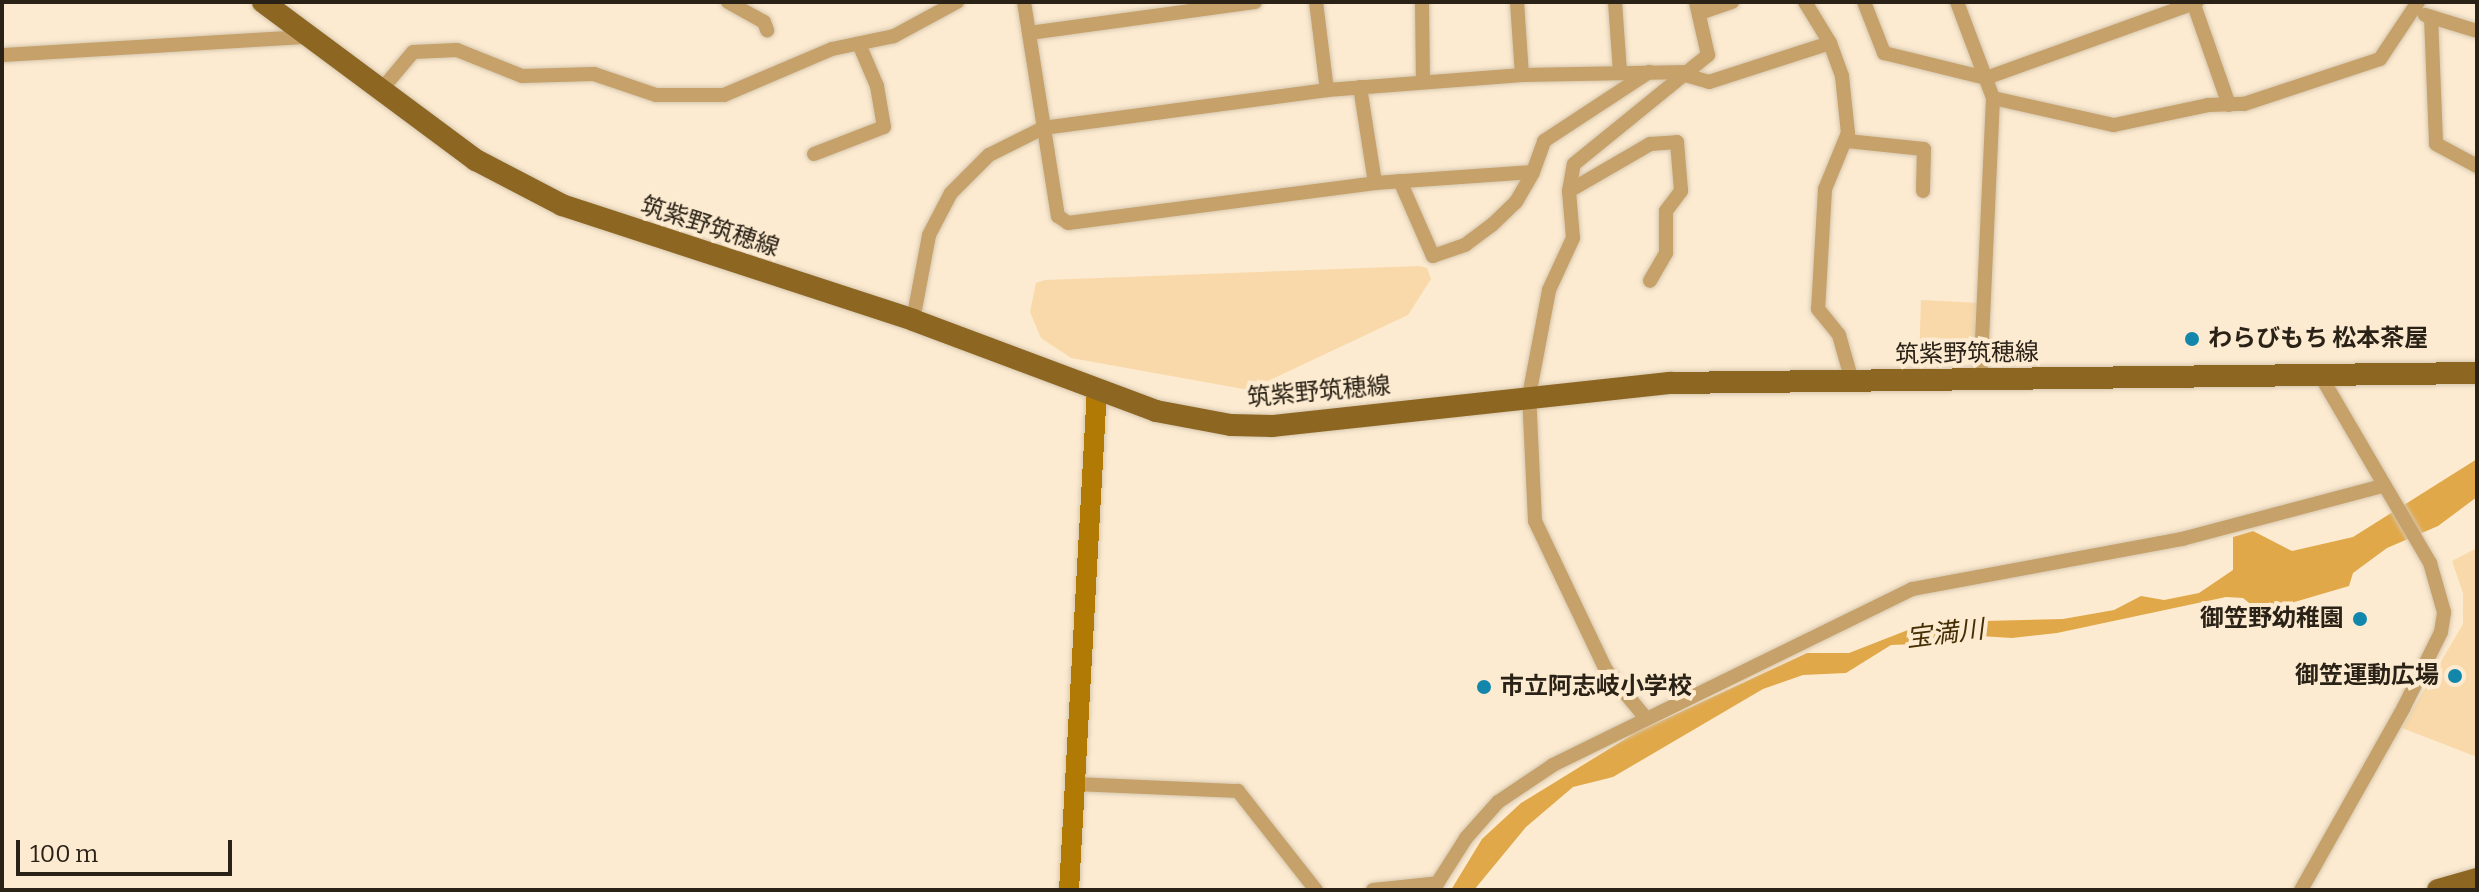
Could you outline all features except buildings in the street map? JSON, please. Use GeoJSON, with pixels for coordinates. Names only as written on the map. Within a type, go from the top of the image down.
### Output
{"type":"FeatureCollection","features":[{"type":"Feature","properties":{"kind":"main road","name":"筑紫野筑穂線"},"geometry":{"type":"LineString","coordinates":[[263,2],[476,160],[562,205],[913,320],[1156,411],[1273,426],[1670,383],[2322,378],[2477,373]]}},
{"type":"Feature","properties":{"kind":"main road"},"geometry":{"type":"LineString","coordinates":[[2438,890],[2477,879]]}},
{"type":"Feature","properties":{"kind":"street"},"geometry":{"type":"LineString","coordinates":[[728,2],[764,22],[767,30]]}},
{"type":"Feature","properties":{"kind":"street"},"geometry":{"type":"LineString","coordinates":[[920,2],[925,19]]}},
{"type":"Feature","properties":{"kind":"street"},"geometry":{"type":"LineString","coordinates":[[382,89],[413,52],[457,50],[522,76],[594,74],[656,95],[724,95],[832,49],[894,36],[957,2]]}},
{"type":"Feature","properties":{"kind":"street"},"geometry":{"type":"LineString","coordinates":[[1024,2],[1058,216],[1068,223],[1375,183],[1533,172]]}},
{"type":"Feature","properties":{"kind":"street"},"geometry":{"type":"LineString","coordinates":[[1029,33],[1255,2]]}},
{"type":"Feature","properties":{"kind":"street"},"geometry":{"type":"LineString","coordinates":[[1316,2],[1327,90]]}},
{"type":"Feature","properties":{"kind":"street"},"geometry":{"type":"LineString","coordinates":[[1422,2],[1423,82]]}},
{"type":"Feature","properties":{"kind":"street"},"geometry":{"type":"LineString","coordinates":[[1517,2],[1522,75]]}},
{"type":"Feature","properties":{"kind":"street"},"geometry":{"type":"LineString","coordinates":[[1615,2],[1620,72]]}},
{"type":"Feature","properties":{"kind":"street"},"geometry":{"type":"LineString","coordinates":[[1645,717],[1606,670],[1535,521],[1529,396],[1549,290],[1573,238],[1569,191],[1574,164],[1687,74],[1710,47],[1698,8],[1732,2]]}},
{"type":"Feature","properties":{"kind":"street"},"geometry":{"type":"LineString","coordinates":[[1805,2],[1830,43],[1842,76],[1847,141],[1825,189],[1818,309],[1839,335],[1852,381]]}},
{"type":"Feature","properties":{"kind":"street"},"geometry":{"type":"LineString","coordinates":[[1864,2],[1884,53],[1986,78],[2194,2],[2229,105]]}},
{"type":"Feature","properties":{"kind":"street"},"geometry":{"type":"LineString","coordinates":[[1957,2],[1993,98],[1980,379]]}},
{"type":"Feature","properties":{"kind":"street"},"geometry":{"type":"LineString","coordinates":[[1993,98],[2114,125],[2244,104],[2380,59],[2416,7],[2431,17],[2477,31]]}},
{"type":"Feature","properties":{"kind":"street"},"geometry":{"type":"LineString","coordinates":[[2431,17],[2436,144],[2477,166]]}},
{"type":"Feature","properties":{"kind":"street"},"geometry":{"type":"LineString","coordinates":[[2,55],[309,37]]}},
{"type":"Feature","properties":{"kind":"street"},"geometry":{"type":"LineString","coordinates":[[913,320],[929,235],[951,193],[989,155],[1043,128],[1327,90],[1522,75],[1649,72],[1687,74],[1709,82],[1830,43]]}},
{"type":"Feature","properties":{"kind":"street"},"geometry":{"type":"LineString","coordinates":[[814,154],[884,127],[877,86],[859,44]]}},
{"type":"Feature","properties":{"kind":"street"},"geometry":{"type":"LineString","coordinates":[[1400,181],[1433,256],[1465,245],[1516,202],[1533,172],[1544,141],[1649,72]]}},
{"type":"Feature","properties":{"kind":"street"},"geometry":{"type":"LineString","coordinates":[[1360,87],[1375,183]]}},
{"type":"Feature","properties":{"kind":"street"},"geometry":{"type":"LineString","coordinates":[[1847,141],[1924,149],[1923,191]]}},
{"type":"Feature","properties":{"kind":"street"},"geometry":{"type":"LineString","coordinates":[[1569,191],[1650,144],[1677,142],[1681,191],[1666,211],[1666,253],[1650,281]]}},
{"type":"Feature","properties":{"kind":"street"},"geometry":{"type":"LineString","coordinates":[[2301,890],[2441,632],[2444,595],[2430,563],[2322,378]]}},
{"type":"Feature","properties":{"kind":"street"},"geometry":{"type":"LineString","coordinates":[[1069,890],[1097,391]]}},
{"type":"Feature","properties":{"kind":"street"},"geometry":{"type":"LineString","coordinates":[[1373,890],[1435,886],[1466,838],[1498,802],[1553,765],[1645,717],[1912,589],[2182,539],[2386,492]]}},
{"type":"Feature","properties":{"kind":"street"},"geometry":{"type":"LineString","coordinates":[[1076,784],[1238,791],[1316,890]]}},
{"type":"Feature","properties":{"kind":"shaded area"},"geometry":{"type":"Polygon","coordinates":[[[1427,268],[1431,279],[1408,315],[1249,390],[1071,358],[1041,338],[1030,312],[1036,283],[1045,280],[1427,268]]]}},
{"type":"Feature","properties":{"kind":"shaded area"},"geometry":{"type":"Polygon","coordinates":[[[1921,300],[1979,303],[1977,356],[1967,363],[1919,361],[1921,300]]]}},
{"type":"Feature","properties":{"kind":"shaded area","name":"御笠運動広場"},"geometry":{"type":"Polygon","coordinates":[[[2477,548],[2477,757],[2402,728],[2463,624],[2463,593],[2452,561],[2477,548]]]}},
{"type":"Feature","properties":{"kind":"water","name":"宝満川"},"geometry":{"type":"Polygon","coordinates":[[[2477,459],[2477,497],[2438,526],[2387,548],[2353,573],[2349,586],[2260,612],[2243,598],[2226,597],[2057,633],[2012,638],[1964,635],[1942,643],[1891,645],[1846,673],[1803,675],[1763,689],[1613,777],[1573,787],[1526,827],[1474,890],[1451,890],[1482,839],[1521,803],[1635,733],[1807,653],[1849,653],[1913,628],[1943,622],[2063,619],[2114,610],[2141,596],[2164,600],[2199,593],[2233,570],[2233,537],[2253,531],[2292,551],[2353,537],[2477,459]]]}},
{"type":"Feature","properties":{"kind":"place","name":"わらびもち 松本茶屋"},"geometry":{"type":"Point","coordinates":[2192,339]}},
{"type":"Feature","properties":{"kind":"place","name":"御笠野幼稚園"},"geometry":{"type":"Point","coordinates":[2360,619]}},
{"type":"Feature","properties":{"kind":"place","name":"御笠運動広場"},"geometry":{"type":"Point","coordinates":[2455,676]}},
{"type":"Feature","properties":{"kind":"place","name":"市立阿志岐小学校"},"geometry":{"type":"Point","coordinates":[1484,687]}}]}
